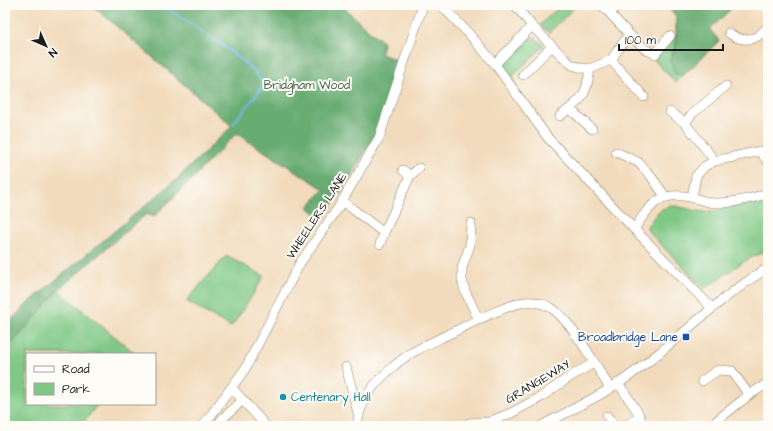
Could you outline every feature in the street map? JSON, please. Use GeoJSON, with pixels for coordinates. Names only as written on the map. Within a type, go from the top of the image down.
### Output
{"type":"FeatureCollection","features":[{"type":"Feature","properties":{"kind":"street","name":"WHEELERS LANE"},"geometry":{"type":"LineString","coordinates":[[203,426],[245,369],[303,258],[342,201],[382,133],[423,5]]}},
{"type":"Feature","properties":{"kind":"street"},"geometry":{"type":"LineString","coordinates":[[441,5],[470,34],[495,64],[548,138],[634,229],[712,308]]}},
{"type":"Feature","properties":{"kind":"street"},"geometry":{"type":"LineString","coordinates":[[515,5],[532,26],[572,65],[582,68],[590,69],[611,60],[629,34]]}},
{"type":"Feature","properties":{"kind":"street"},"geometry":{"type":"LineString","coordinates":[[602,5],[644,49],[655,54],[670,36]]}},
{"type":"Feature","properties":{"kind":"street"},"geometry":{"type":"LineString","coordinates":[[610,13],[619,5]]}},
{"type":"Feature","properties":{"kind":"street"},"geometry":{"type":"LineString","coordinates":[[495,64],[532,26]]}},
{"type":"Feature","properties":{"kind":"street"},"geometry":{"type":"LineString","coordinates":[[729,33],[735,37],[746,40],[759,36],[768,27]]}},
{"type":"Feature","properties":{"kind":"street"},"geometry":{"type":"LineString","coordinates":[[523,75],[552,46]]}},
{"type":"Feature","properties":{"kind":"street"},"geometry":{"type":"LineString","coordinates":[[611,60],[629,87],[644,97]]}},
{"type":"Feature","properties":{"kind":"street"},"geometry":{"type":"LineString","coordinates":[[560,116],[583,97],[588,87],[590,69]]}},
{"type":"Feature","properties":{"kind":"street"},"geometry":{"type":"LineString","coordinates":[[685,123],[693,113],[726,86]]}},
{"type":"Feature","properties":{"kind":"street"},"geometry":{"type":"LineString","coordinates":[[570,109],[592,129]]}},
{"type":"Feature","properties":{"kind":"street"},"geometry":{"type":"LineString","coordinates":[[670,112],[685,123],[715,161]]}},
{"type":"Feature","properties":{"kind":"street"},"geometry":{"type":"LineString","coordinates":[[692,198],[696,176],[705,166],[715,161],[760,151],[768,162]]}},
{"type":"Feature","properties":{"kind":"street"},"geometry":{"type":"LineString","coordinates":[[616,152],[638,162],[650,175],[665,196]]}},
{"type":"Feature","properties":{"kind":"street"},"geometry":{"type":"LineString","coordinates":[[380,244],[407,173],[419,168]]}},
{"type":"Feature","properties":{"kind":"street"},"geometry":{"type":"LineString","coordinates":[[634,229],[654,203],[665,196],[674,195],[714,203],[723,203],[768,193]]}},
{"type":"Feature","properties":{"kind":"street"},"geometry":{"type":"LineString","coordinates":[[342,201],[384,232]]}},
{"type":"Feature","properties":{"kind":"street"},"geometry":{"type":"LineString","coordinates":[[470,223],[470,245],[462,268],[462,280],[465,291],[479,320]]}},
{"type":"Feature","properties":{"kind":"street"},"geometry":{"type":"LineString","coordinates":[[541,426],[614,386],[648,362],[712,308],[768,268]]}},
{"type":"Feature","properties":{"kind":"street"},"geometry":{"type":"LineString","coordinates":[[358,413],[365,397],[395,364],[415,352],[479,320],[515,304],[526,302],[538,303],[550,307],[562,317],[572,328],[594,363],[640,416],[644,426]]}},
{"type":"Feature","properties":{"kind":"street","name":"GRANGEWAY"},"geometry":{"type":"LineString","coordinates":[[469,423],[489,422],[511,413],[541,397],[571,376],[594,363]]}},
{"type":"Feature","properties":{"kind":"street"},"geometry":{"type":"LineString","coordinates":[[346,367],[358,413],[357,426]]}},
{"type":"Feature","properties":{"kind":"street"},"geometry":{"type":"LineString","coordinates":[[702,381],[718,370],[732,371],[749,395]]}},
{"type":"Feature","properties":{"kind":"street"},"geometry":{"type":"LineString","coordinates":[[710,426],[749,395],[768,383]]}},
{"type":"Feature","properties":{"kind":"street"},"geometry":{"type":"LineString","coordinates":[[232,388],[266,426]]}},
{"type":"Feature","properties":{"kind":"street"},"geometry":{"type":"LineString","coordinates":[[221,420],[244,400]]}},
{"type":"Feature","properties":{"kind":"street"},"geometry":{"type":"LineString","coordinates":[[607,416],[614,426]]}},
{"type":"Feature","properties":{"kind":"street"},"geometry":{"type":"LineString","coordinates":[[624,426],[640,416]]}},
{"type":"Feature","properties":{"kind":"green space","name":"Bridgham Wood"},"geometry":{"type":"Polygon","coordinates":[[[92,5],[341,5],[383,41],[381,54],[400,61],[376,133],[347,183],[322,220],[308,207],[324,189],[237,133],[154,217],[146,214],[58,290],[5,352],[5,326],[27,304],[176,180],[232,126],[92,5]]]}},
{"type":"Feature","properties":{"kind":"green space"},"geometry":{"type":"Polygon","coordinates":[[[561,5],[577,5],[549,33],[540,25],[561,5]]]}},
{"type":"Feature","properties":{"kind":"green space"},"geometry":{"type":"Polygon","coordinates":[[[666,5],[735,5],[710,29],[719,41],[684,75],[676,74],[670,61],[676,45],[676,16],[666,5]]]}},
{"type":"Feature","properties":{"kind":"green space"},"geometry":{"type":"Polygon","coordinates":[[[676,35],[676,45],[670,61],[676,74],[684,75],[676,83],[654,60],[676,35]]]}},
{"type":"Feature","properties":{"kind":"green space"},"geometry":{"type":"Polygon","coordinates":[[[535,37],[544,46],[513,76],[514,89],[499,65],[529,39],[535,37]]]}},
{"type":"Feature","properties":{"kind":"green space"},"geometry":{"type":"Polygon","coordinates":[[[768,198],[768,249],[743,262],[704,289],[648,231],[647,226],[659,211],[670,205],[704,212],[758,203],[768,198]]]}},
{"type":"Feature","properties":{"kind":"green space"},"geometry":{"type":"Polygon","coordinates":[[[226,256],[264,276],[231,327],[186,301],[226,256]]]}},
{"type":"Feature","properties":{"kind":"green space"},"geometry":{"type":"Polygon","coordinates":[[[58,290],[135,353],[26,353],[26,405],[97,405],[81,426],[5,426],[5,352],[58,290]]]}},
{"type":"Feature","properties":{"kind":"waterway"},"geometry":{"type":"LineString","coordinates":[[161,5],[233,53],[257,75],[263,84],[233,124]]}},
{"type":"Feature","properties":{"kind":"place","name":"Broadbridge Lane"},"geometry":{"type":"Point","coordinates":[686,337]}},
{"type":"Feature","properties":{"kind":"place","name":"Centenary Hall"},"geometry":{"type":"Point","coordinates":[283,397]}}]}
